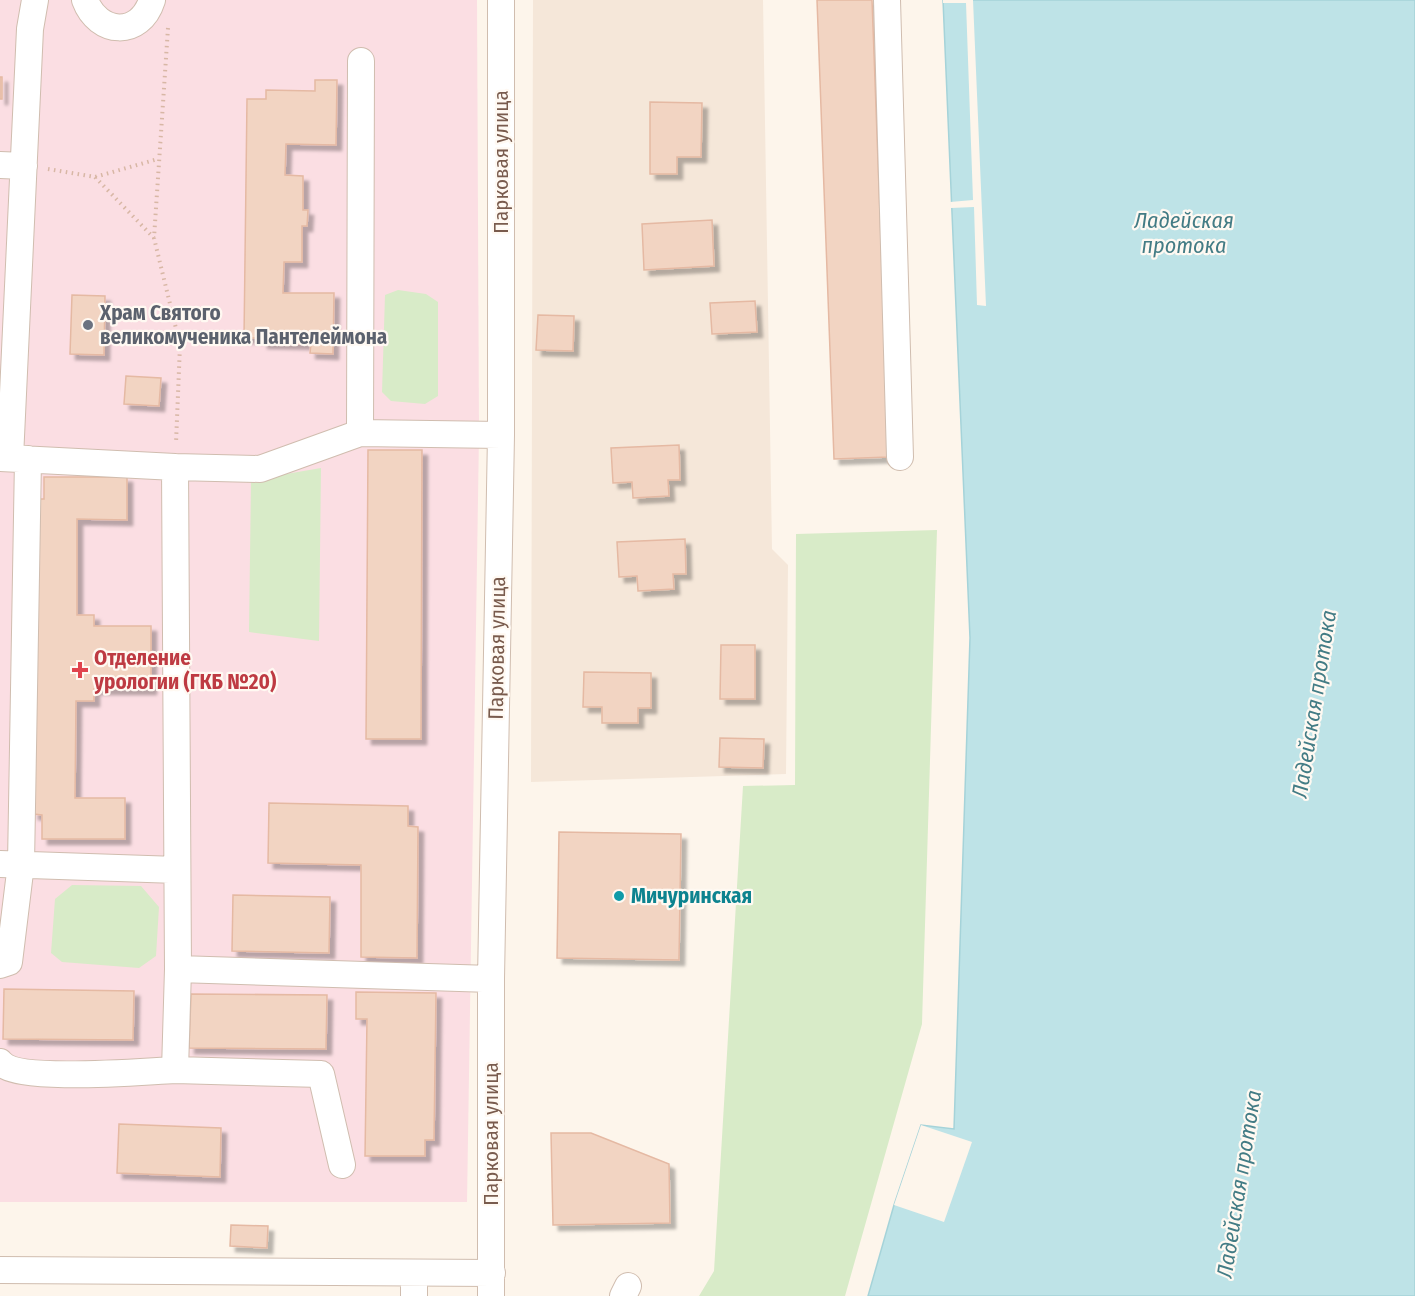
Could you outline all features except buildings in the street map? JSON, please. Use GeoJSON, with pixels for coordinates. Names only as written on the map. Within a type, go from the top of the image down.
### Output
{"type":"FeatureCollection","features":[{"type":"Feature","properties":{"kind":"street"},"geometry":{"type":"LineString","coordinates":[[0,965],[9,962],[11,864],[12,165],[35,0]]}},
{"type":"Feature","properties":{"kind":"street"},"geometry":{"type":"LineString","coordinates":[[85,0],[97,20],[117,27],[139,20],[147,12],[152,0]]}},
{"type":"Feature","properties":{"kind":"street","name":"Парковая улица"},"geometry":{"type":"LineString","coordinates":[[491,1285],[491,979],[501,435],[501,0]]}},
{"type":"Feature","properties":{"kind":"street"},"geometry":{"type":"LineString","coordinates":[[887,0],[900,457]]}},
{"type":"Feature","properties":{"kind":"street"},"geometry":{"type":"LineString","coordinates":[[360,433],[361,61]]}},
{"type":"Feature","properties":{"kind":"street"},"geometry":{"type":"LineString","coordinates":[[13,459],[260,469],[360,433],[501,435]]}},
{"type":"Feature","properties":{"kind":"street"},"geometry":{"type":"LineString","coordinates":[[175,1070],[178,969],[176,467]]}},
{"type":"Feature","properties":{"kind":"street"},"geometry":{"type":"LineString","coordinates":[[11,864],[177,870]]}},
{"type":"Feature","properties":{"kind":"street"},"geometry":{"type":"LineString","coordinates":[[178,969],[491,979]]}},
{"type":"Feature","properties":{"kind":"street"},"geometry":{"type":"LineString","coordinates":[[0,1062],[4,1067],[42,1074],[175,1070],[321,1074],[342,1165]]}},
{"type":"Feature","properties":{"kind":"street"},"geometry":{"type":"LineString","coordinates":[[0,1270],[491,1285]]}},
{"type":"Feature","properties":{"kind":"path"},"geometry":{"type":"LineString","coordinates":[[168,23],[154,238],[180,345],[176,467]]}},
{"type":"Feature","properties":{"kind":"path"},"geometry":{"type":"LineString","coordinates":[[12,165],[95,177],[158,159]]}},
{"type":"Feature","properties":{"kind":"path"},"geometry":{"type":"LineString","coordinates":[[95,177],[154,238]]}},
{"type":"Feature","properties":{"kind":"shaded area"},"geometry":{"type":"Polygon","coordinates":[[[0,0],[477,0],[479,434],[467,1202],[0,1202],[0,0]]]}},
{"type":"Feature","properties":{"kind":"shaded area"},"geometry":{"type":"Polygon","coordinates":[[[533,0],[763,0],[772,549],[788,565],[786,774],[531,782],[533,0]]]}},
{"type":"Feature","properties":{"kind":"green space"},"geometry":{"type":"Polygon","coordinates":[[[398,290],[426,294],[438,302],[438,396],[425,404],[391,401],[382,392],[385,295],[398,290]]]}},
{"type":"Feature","properties":{"kind":"green space"},"geometry":{"type":"Polygon","coordinates":[[[321,468],[319,641],[249,632],[251,480],[321,468]]]}},
{"type":"Feature","properties":{"kind":"green space"},"geometry":{"type":"Polygon","coordinates":[[[937,530],[922,1024],[845,1296],[699,1296],[714,1271],[743,786],[795,785],[796,534],[937,530]]]}},
{"type":"Feature","properties":{"kind":"green space"},"geometry":{"type":"Polygon","coordinates":[[[72,885],[141,886],[159,907],[156,956],[139,968],[62,962],[51,953],[55,899],[72,885]]]}},
{"type":"Feature","properties":{"kind":"water","name":"Ладейская протока"},"geometry":{"type":"Polygon","coordinates":[[[943,0],[1415,0],[1415,1296],[868,1296],[894,1205],[921,1125],[954,1129],[970,638],[943,0]]]}},
{"type":"Feature","properties":{"kind":"pier"},"geometry":{"type":"Polygon","coordinates":[[[943,0],[973,0],[986,306],[977,305],[974,207],[951,208],[950,202],[973,200],[966,3],[943,3],[943,0]]]}},
{"type":"Feature","properties":{"kind":"pier"},"geometry":{"type":"Polygon","coordinates":[[[921,1125],[972,1142],[944,1222],[894,1205],[921,1125]]]}},
{"type":"Feature","properties":{"kind":"place","name":"Храм Святого великомученика Пантелеймона"},"geometry":{"type":"Point","coordinates":[88,325]}},
{"type":"Feature","properties":{"kind":"place","name":"Отделение урологии (ГКБ №20)"},"geometry":{"type":"Point","coordinates":[80,670]}},
{"type":"Feature","properties":{"kind":"place","name":"Мичуринская"},"geometry":{"type":"Point","coordinates":[619,896]}}]}
